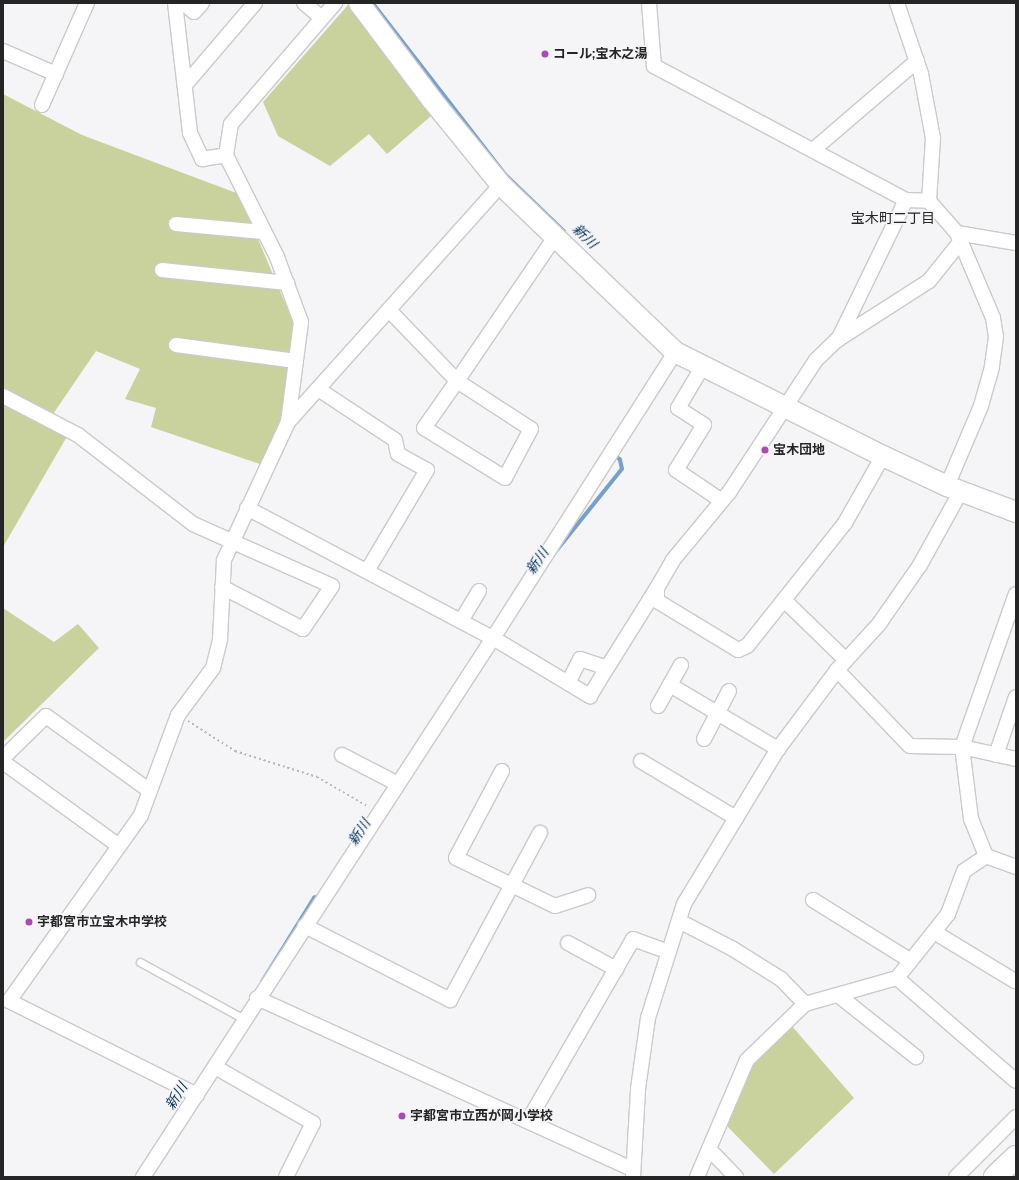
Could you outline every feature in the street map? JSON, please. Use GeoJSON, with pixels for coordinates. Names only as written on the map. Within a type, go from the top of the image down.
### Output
{"type":"FeatureCollection","features":[{"type":"Feature","properties":{"kind":"highway"},"geometry":{"type":"LineString","coordinates":[[995,1177],[1016,1157]]}},
{"type":"Feature","properties":{"kind":"street"},"geometry":{"type":"LineString","coordinates":[[42,105],[87,3]]}},
{"type":"Feature","properties":{"kind":"street"},"geometry":{"type":"LineString","coordinates":[[175,3],[190,133],[202,159],[226,155]]}},
{"type":"Feature","properties":{"kind":"street"},"geometry":{"type":"LineString","coordinates":[[183,3],[194,12],[202,3]]}},
{"type":"Feature","properties":{"kind":"street"},"geometry":{"type":"LineString","coordinates":[[185,85],[255,3]]}},
{"type":"Feature","properties":{"kind":"street"},"geometry":{"type":"LineString","coordinates":[[304,3],[322,18]]}},
{"type":"Feature","properties":{"kind":"street"},"geometry":{"type":"LineString","coordinates":[[288,422],[301,322],[287,284],[226,155],[231,124],[335,3]]}},
{"type":"Feature","properties":{"kind":"street"},"geometry":{"type":"LineString","coordinates":[[359,3],[432,100],[501,184],[675,352],[883,456],[954,489],[1016,512]]}},
{"type":"Feature","properties":{"kind":"street"},"geometry":{"type":"LineString","coordinates":[[649,3],[654,66],[906,200],[929,201]]}},
{"type":"Feature","properties":{"kind":"street"},"geometry":{"type":"LineString","coordinates":[[257,998],[528,1121],[633,1173],[638,1089],[648,1018],[684,904],[778,749],[841,665],[879,624],[920,565],[954,489],[992,367],[996,337],[993,318],[959,237],[929,201],[933,138],[917,61],[896,3]]}},
{"type":"Feature","properties":{"kind":"street"},"geometry":{"type":"LineString","coordinates":[[3,51],[56,74]]}},
{"type":"Feature","properties":{"kind":"street"},"geometry":{"type":"LineString","coordinates":[[813,150],[917,61]]}},
{"type":"Feature","properties":{"kind":"street"},"geometry":{"type":"LineString","coordinates":[[197,1095],[6,1005],[141,815],[178,715],[213,668],[220,639],[224,560],[288,422],[501,184]]}},
{"type":"Feature","properties":{"kind":"street"},"geometry":{"type":"LineString","coordinates":[[838,340],[906,200]]}},
{"type":"Feature","properties":{"kind":"street"},"geometry":{"type":"LineString","coordinates":[[176,224],[263,232]]}},
{"type":"Feature","properties":{"kind":"street"},"geometry":{"type":"LineString","coordinates":[[389,310],[456,381],[530,430],[505,478],[424,428],[456,381],[555,237]]}},
{"type":"Feature","properties":{"kind":"street"},"geometry":{"type":"LineString","coordinates":[[247,508],[493,638],[590,696],[673,560],[722,501],[816,360],[838,340],[929,281],[959,237]]}},
{"type":"Feature","properties":{"kind":"street"},"geometry":{"type":"LineString","coordinates":[[959,237],[1016,243]]}},
{"type":"Feature","properties":{"kind":"street"},"geometry":{"type":"LineString","coordinates":[[162,270],[287,284]]}},
{"type":"Feature","properties":{"kind":"street"},"geometry":{"type":"LineString","coordinates":[[176,344],[296,361]]}},
{"type":"Feature","properties":{"kind":"street"},"geometry":{"type":"LineString","coordinates":[[143,1177],[215,1067],[257,998],[493,638],[675,352]]}},
{"type":"Feature","properties":{"kind":"street"},"geometry":{"type":"LineString","coordinates":[[703,366],[678,408],[704,425],[676,470],[722,501]]}},
{"type":"Feature","properties":{"kind":"street"},"geometry":{"type":"LineString","coordinates":[[318,389],[395,440],[398,454],[427,470],[367,571]]}},
{"type":"Feature","properties":{"kind":"street"},"geometry":{"type":"LineString","coordinates":[[3,396],[78,435],[193,524],[233,540],[332,586],[303,629],[222,587]]}},
{"type":"Feature","properties":{"kind":"street"},"geometry":{"type":"LineString","coordinates":[[657,588],[657,601],[738,650],[746,646],[845,522],[883,456]]}},
{"type":"Feature","properties":{"kind":"street"},"geometry":{"type":"LineString","coordinates":[[461,621],[479,591]]}},
{"type":"Feature","properties":{"kind":"street"},"geometry":{"type":"LineString","coordinates":[[1016,594],[962,747],[971,819],[986,856],[1016,867]]}},
{"type":"Feature","properties":{"kind":"street"},"geometry":{"type":"LineString","coordinates":[[784,600],[910,746],[962,747],[1016,759]]}},
{"type":"Feature","properties":{"kind":"street"},"geometry":{"type":"LineString","coordinates":[[568,683],[580,659],[607,668]]}},
{"type":"Feature","properties":{"kind":"street"},"geometry":{"type":"LineString","coordinates":[[658,706],[681,665]]}},
{"type":"Feature","properties":{"kind":"street"},"geometry":{"type":"LineString","coordinates":[[670,685],[778,749]]}},
{"type":"Feature","properties":{"kind":"street"},"geometry":{"type":"LineString","coordinates":[[704,739],[729,691]]}},
{"type":"Feature","properties":{"kind":"street"},"geometry":{"type":"LineString","coordinates":[[996,755],[1016,697]]}},
{"type":"Feature","properties":{"kind":"street"},"geometry":{"type":"LineString","coordinates":[[3,758],[46,716],[150,791]]}},
{"type":"Feature","properties":{"kind":"street"},"geometry":{"type":"LineString","coordinates":[[342,755],[398,784]]}},
{"type":"Feature","properties":{"kind":"street"},"geometry":{"type":"LineString","coordinates":[[641,761],[736,818]]}},
{"type":"Feature","properties":{"kind":"street"},"geometry":{"type":"LineString","coordinates":[[3,762],[119,846]]}},
{"type":"Feature","properties":{"kind":"street"},"geometry":{"type":"LineString","coordinates":[[502,770],[456,858],[513,887],[555,906],[588,895]]}},
{"type":"Feature","properties":{"kind":"street"},"geometry":{"type":"LineString","coordinates":[[305,926],[450,1000],[513,887],[540,833]]}},
{"type":"Feature","properties":{"kind":"street"},"geometry":{"type":"LineString","coordinates":[[697,1177],[747,1060],[805,1004],[897,978],[948,914],[964,870],[986,856]]}},
{"type":"Feature","properties":{"kind":"street"},"geometry":{"type":"LineString","coordinates":[[813,900],[911,961]]}},
{"type":"Feature","properties":{"kind":"street"},"geometry":{"type":"LineString","coordinates":[[679,921],[733,949],[781,980],[805,1004]]}},
{"type":"Feature","properties":{"kind":"street"},"geometry":{"type":"LineString","coordinates":[[934,932],[1015,981]]}},
{"type":"Feature","properties":{"kind":"street"},"geometry":{"type":"LineString","coordinates":[[528,1121],[633,939],[669,952]]}},
{"type":"Feature","properties":{"kind":"street"},"geometry":{"type":"LineString","coordinates":[[568,943],[616,969]]}},
{"type":"Feature","properties":{"kind":"street"},"geometry":{"type":"LineString","coordinates":[[897,978],[1016,1081]]}},
{"type":"Feature","properties":{"kind":"street"},"geometry":{"type":"LineString","coordinates":[[838,995],[916,1057]]}},
{"type":"Feature","properties":{"kind":"street"},"geometry":{"type":"LineString","coordinates":[[215,1067],[313,1122],[286,1177]]}},
{"type":"Feature","properties":{"kind":"street"},"geometry":{"type":"LineString","coordinates":[[956,1177],[1016,1117]]}},
{"type":"Feature","properties":{"kind":"street"},"geometry":{"type":"LineString","coordinates":[[709,1149],[736,1177]]}},
{"type":"Feature","properties":{"kind":"lane"},"geometry":{"type":"LineString","coordinates":[[140,962],[244,1019]]}},
{"type":"Feature","properties":{"kind":"path"},"geometry":{"type":"LineString","coordinates":[[178,715],[236,751],[317,777],[379,812]]}},
{"type":"Feature","properties":{"kind":"green space"},"geometry":{"type":"Polygon","coordinates":[[[348,5],[431,116],[387,154],[369,134],[330,166],[278,136],[263,102],[348,5]]]}},
{"type":"Feature","properties":{"kind":"green space"},"geometry":{"type":"Polygon","coordinates":[[[3,94],[82,135],[239,194],[293,322],[287,415],[263,465],[151,427],[156,408],[125,399],[140,369],[96,351],[53,414],[3,387],[3,94]]]}},
{"type":"Feature","properties":{"kind":"green space"},"geometry":{"type":"Polygon","coordinates":[[[3,398],[69,433],[3,547],[3,398]]]}},
{"type":"Feature","properties":{"kind":"green space"},"geometry":{"type":"Polygon","coordinates":[[[3,608],[54,642],[78,624],[99,648],[3,742],[3,608]]]}},
{"type":"Feature","properties":{"kind":"green space"},"geometry":{"type":"Polygon","coordinates":[[[791,1025],[854,1098],[774,1174],[723,1122],[749,1065],[791,1025]]]}},
{"type":"Feature","properties":{"kind":"waterway","name":"新川"},"geometry":{"type":"LineString","coordinates":[[373,3],[505,174],[564,231]]}},
{"type":"Feature","properties":{"kind":"waterway","name":"新川"},"geometry":{"type":"LineString","coordinates":[[553,555],[622,469],[620,460],[614,455]]}},
{"type":"Feature","properties":{"kind":"waterway","name":"新川"},"geometry":{"type":"LineString","coordinates":[[262,982],[314,898],[321,895]]}},
{"type":"Feature","properties":{"kind":"place","name":"コール;宝木之湯"},"geometry":{"type":"Point","coordinates":[545,54]}},
{"type":"Feature","properties":{"kind":"place","name":"宝木団地"},"geometry":{"type":"Point","coordinates":[765,450]}},
{"type":"Feature","properties":{"kind":"place","name":"宇都宮市立宝木中学校"},"geometry":{"type":"Point","coordinates":[29,922]}},
{"type":"Feature","properties":{"kind":"place","name":"宇都宮市立西が岡小学校"},"geometry":{"type":"Point","coordinates":[402,1116]}},
{"type":"Feature","properties":{"kind":"district","name":"宝木町二丁目"},"geometry":{"type":"Point","coordinates":[893,218]}}]}
